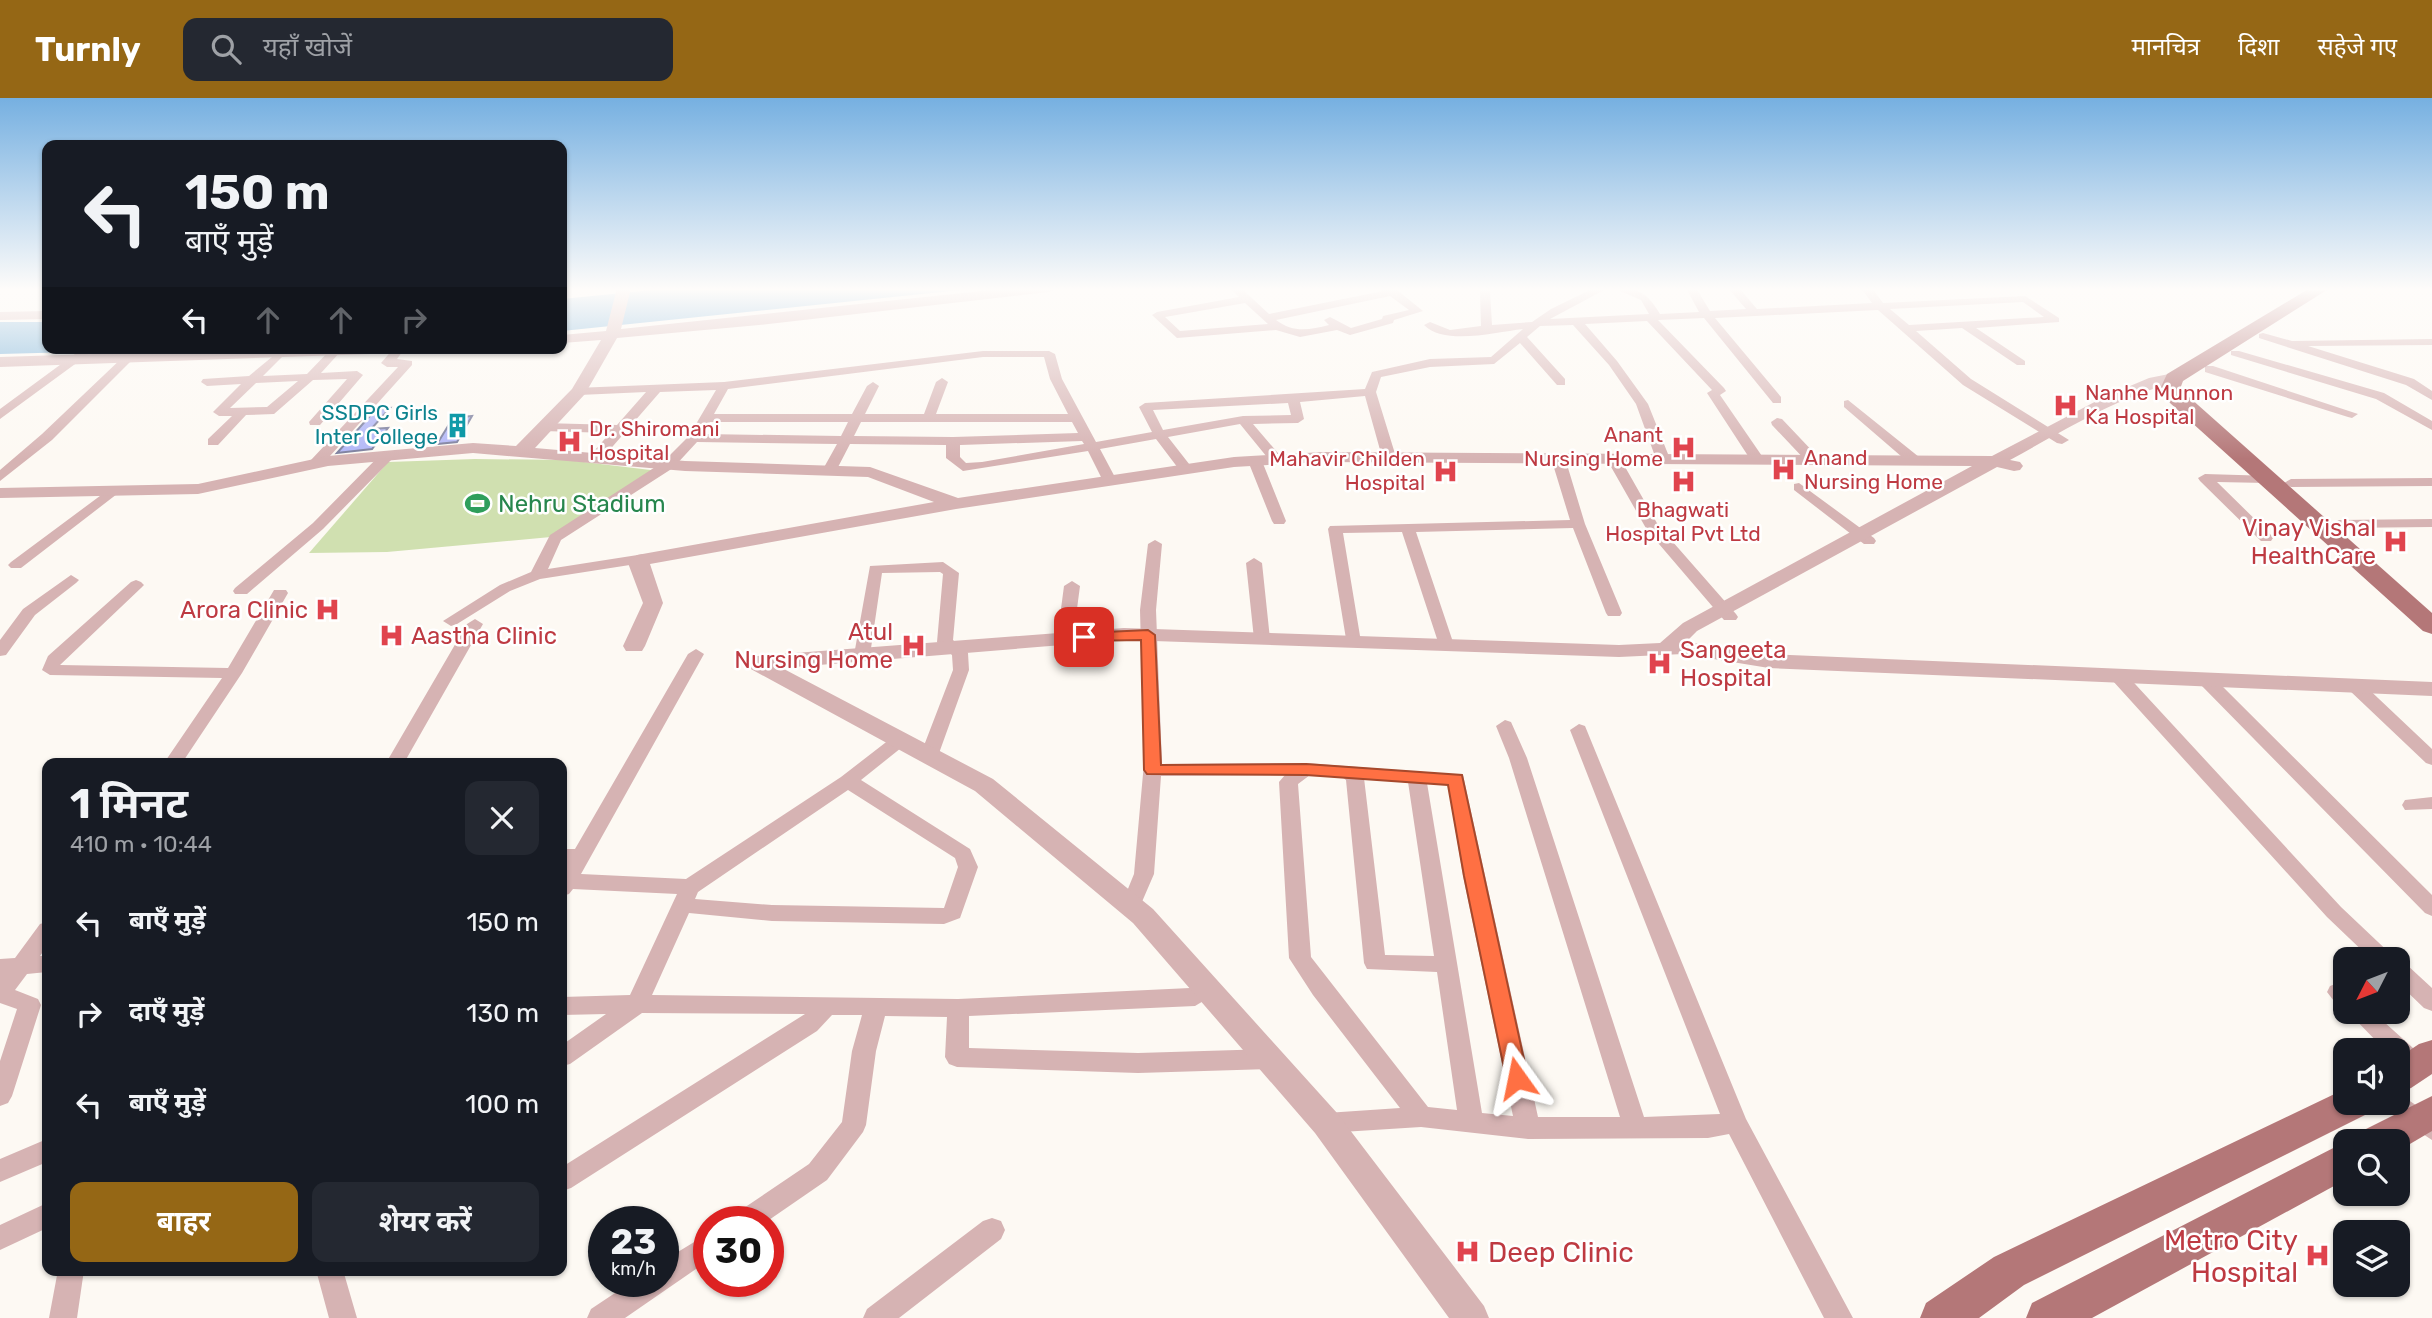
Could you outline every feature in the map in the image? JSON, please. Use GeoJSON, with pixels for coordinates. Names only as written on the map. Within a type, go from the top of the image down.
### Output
{"type":"FeatureCollection","features":[{"type":"Feature","properties":{"kind":"main road"},"geometry":{"type":"LineString","coordinates":[[2176,385],[2236,345]]}},
{"type":"Feature","properties":{"kind":"main road"},"geometry":{"type":"LineString","coordinates":[[2176,385],[2187,382],[2248,345]]}},
{"type":"Feature","properties":{"kind":"main road"},"geometry":{"type":"LineString","coordinates":[[2176,385],[2176,399],[2432,626]]}},
{"type":"Feature","properties":{"kind":"main road"},"geometry":{"type":"LineString","coordinates":[[2176,385],[2432,603]]}},
{"type":"Feature","properties":{"kind":"main road"},"geometry":{"type":"LineString","coordinates":[[1942,1318],[2009,1271],[2333,1113]]}},
{"type":"Feature","properties":{"kind":"main road"},"geometry":{"type":"LineString","coordinates":[[2399,1129],[2419,1116]]}},
{"type":"Feature","properties":{"kind":"main road"},"geometry":{"type":"LineString","coordinates":[[2048,1318],[2333,1166]]}},
{"type":"Feature","properties":{"kind":"street"},"geometry":{"type":"LineString","coordinates":[[518,452],[526,448],[579,391],[606,345]]}},
{"type":"Feature","properties":{"kind":"street"},"geometry":{"type":"LineString","coordinates":[[1389,457],[1370,392],[1376,375],[1430,363],[1494,360],[1513,345]]}},
{"type":"Feature","properties":{"kind":"street"},"geometry":{"type":"LineString","coordinates":[[1528,345],[1561,382]]}},
{"type":"Feature","properties":{"kind":"street"},"geometry":{"type":"LineString","coordinates":[[1597,345],[1642,404],[1663,459]]}},
{"type":"Feature","properties":{"kind":"street"},"geometry":{"type":"LineString","coordinates":[[1679,345],[1720,391],[1713,393],[1757,459]]}},
{"type":"Feature","properties":{"kind":"street"},"geometry":{"type":"LineString","coordinates":[[1732,345],[1777,400]]}},
{"type":"Feature","properties":{"kind":"street"},"geometry":{"type":"LineString","coordinates":[[1925,345],[1967,382],[2055,436]]}},
{"type":"Feature","properties":{"kind":"street"},"geometry":{"type":"LineString","coordinates":[[1994,345],[2021,363]]}},
{"type":"Feature","properties":{"kind":"street"},"geometry":{"type":"LineString","coordinates":[[2288,345],[2410,382],[2432,396]]}},
{"type":"Feature","properties":{"kind":"street"},"geometry":{"type":"LineString","coordinates":[[2235,353],[2380,397],[2432,426]]}},
{"type":"Feature","properties":{"kind":"street"},"geometry":{"type":"LineString","coordinates":[[0,415],[82,354]]}},
{"type":"Feature","properties":{"kind":"street"},"geometry":{"type":"LineString","coordinates":[[0,362],[246,354]]}},
{"type":"Feature","properties":{"kind":"street"},"geometry":{"type":"LineString","coordinates":[[278,355],[219,412],[270,411],[332,354]]}},
{"type":"Feature","properties":{"kind":"street"},"geometry":{"type":"LineString","coordinates":[[316,463],[408,363],[387,363],[395,354]]}},
{"type":"Feature","properties":{"kind":"street"},"geometry":{"type":"LineString","coordinates":[[579,391],[724,386],[983,354],[1049,354],[1056,379],[1110,481]]}},
{"type":"Feature","properties":{"kind":"street"},"geometry":{"type":"LineString","coordinates":[[0,477],[47,437],[128,358]]}},
{"type":"Feature","properties":{"kind":"street"},"geometry":{"type":"LineString","coordinates":[[2208,369],[2352,414]]}},
{"type":"Feature","properties":{"kind":"street"},"geometry":{"type":"LineString","coordinates":[[207,382],[357,375],[316,422]]}},
{"type":"Feature","properties":{"kind":"street"},"geometry":{"type":"LineString","coordinates":[[1675,649],[1726,613],[2055,436],[2133,391],[2155,381],[2176,385]]}},
{"type":"Feature","properties":{"kind":"street"},"geometry":{"type":"LineString","coordinates":[[928,418],[942,382]]}},
{"type":"Feature","properties":{"kind":"street"},"geometry":{"type":"LineString","coordinates":[[537,575],[555,538],[668,465],[694,438],[724,386]]}},
{"type":"Feature","properties":{"kind":"street"},"geometry":{"type":"LineString","coordinates":[[829,471],[873,386]]}},
{"type":"Feature","properties":{"kind":"street"},"geometry":{"type":"LineString","coordinates":[[594,458],[655,390]]}},
{"type":"Feature","properties":{"kind":"street"},"geometry":{"type":"LineString","coordinates":[[1186,469],[1159,434],[1145,407],[1370,392]]}},
{"type":"Feature","properties":{"kind":"street"},"geometry":{"type":"LineString","coordinates":[[954,441],[953,458],[963,467],[982,467],[1090,443],[1243,420],[1298,419],[1293,399]]}},
{"type":"Feature","properties":{"kind":"street"},"geometry":{"type":"LineString","coordinates":[[0,403],[16,403]]}},
{"type":"Feature","properties":{"kind":"street"},"geometry":{"type":"LineString","coordinates":[[1849,404],[1914,460]]}},
{"type":"Feature","properties":{"kind":"street"},"geometry":{"type":"LineString","coordinates":[[213,442],[243,411]]}},
{"type":"Feature","properties":{"kind":"street"},"geometry":{"type":"LineString","coordinates":[[704,418],[1076,418]]}},
{"type":"Feature","properties":{"kind":"street"},"geometry":{"type":"LineString","coordinates":[[1243,420],[1276,459]]}},
{"type":"Feature","properties":{"kind":"street"},"geometry":{"type":"LineString","coordinates":[[1777,422],[1813,460]]}},
{"type":"Feature","properties":{"kind":"street"},"geometry":{"type":"LineString","coordinates":[[543,428],[621,429]]}},
{"type":"Feature","properties":{"kind":"street"},"geometry":{"type":"LineString","coordinates":[[694,438],[1090,443]]}},
{"type":"Feature","properties":{"kind":"street"},"geometry":{"type":"LineString","coordinates":[[0,494],[198,489],[316,463],[472,448],[668,465],[870,472],[957,504]]}},
{"type":"Feature","properties":{"kind":"street"},"geometry":{"type":"LineString","coordinates":[[241,591],[287,555],[337,510],[388,455]]}},
{"type":"Feature","properties":{"kind":"street"},"geometry":{"type":"LineString","coordinates":[[451,621],[505,588],[537,575],[957,504],[1255,461],[1389,457],[1914,460],[2005,463]]}},
{"type":"Feature","properties":{"kind":"street"},"geometry":{"type":"LineString","coordinates":[[1558,458],[1578,524],[1614,613]]}},
{"type":"Feature","properties":{"kind":"street"},"geometry":{"type":"LineString","coordinates":[[1613,458],[1652,527],[1726,613]]}},
{"type":"Feature","properties":{"kind":"street"},"geometry":{"type":"LineString","coordinates":[[1255,461],[1279,521]]}},
{"type":"Feature","properties":{"kind":"street"},"geometry":{"type":"LineString","coordinates":[[2266,538],[2205,478],[2267,479]]}},
{"type":"Feature","properties":{"kind":"street"},"geometry":{"type":"LineString","coordinates":[[2291,483],[2432,482]]}},
{"type":"Feature","properties":{"kind":"street"},"geometry":{"type":"LineString","coordinates":[[1799,487],[1864,537]]}},
{"type":"Feature","properties":{"kind":"street"},"geometry":{"type":"LineString","coordinates":[[16,565],[112,491]]}},
{"type":"Feature","properties":{"kind":"street"},"geometry":{"type":"LineString","coordinates":[[1353,642],[1335,529],[1578,524]]}},
{"type":"Feature","properties":{"kind":"street"},"geometry":{"type":"LineString","coordinates":[[2339,524],[2431,524]]}},
{"type":"Feature","properties":{"kind":"street"},"geometry":{"type":"LineString","coordinates":[[1408,528],[1446,645]]}},
{"type":"Feature","properties":{"kind":"street"},"geometry":{"type":"LineString","coordinates":[[1131,906],[1144,874],[1153,770],[1148,605],[1155,544]]}},
{"type":"Feature","properties":{"kind":"street"},"geometry":{"type":"LineString","coordinates":[[634,646],[653,603],[638,563],[644,559]]}},
{"type":"Feature","properties":{"kind":"street"},"geometry":{"type":"LineString","coordinates":[[1254,563],[1262,639]]}},
{"type":"Feature","properties":{"kind":"street"},"geometry":{"type":"LineString","coordinates":[[862,654],[875,569],[943,567],[951,573],[945,642],[960,653],[961,670],[929,755]]}},
{"type":"Feature","properties":{"kind":"street"},"geometry":{"type":"LineString","coordinates":[[0,651],[29,612],[71,580]]}},
{"type":"Feature","properties":{"kind":"street"},"geometry":{"type":"LineString","coordinates":[[136,585],[54,660],[50,670],[234,673]]}},
{"type":"Feature","properties":{"kind":"street"},"geometry":{"type":"LineString","coordinates":[[1065,639],[1072,586]]}},
{"type":"Feature","properties":{"kind":"street"},"geometry":{"type":"LineString","coordinates":[[176,758],[234,673],[273,602],[281,593]]}},
{"type":"Feature","properties":{"kind":"street"},"geometry":{"type":"LineString","coordinates":[[399,758],[475,624]]}},
{"type":"Feature","properties":{"kind":"street"},"geometry":{"type":"LineString","coordinates":[[1471,1318],[1326,1123],[1131,906],[984,785],[757,663],[1148,635],[1619,651],[1675,649],[1769,661],[2432,689]]}},
{"type":"Feature","properties":{"kind":"street"},"geometry":{"type":"LineString","coordinates":[[567,875],[571,856],[696,654]]}},
{"type":"Feature","properties":{"kind":"street"},"geometry":{"type":"LineString","coordinates":[[2118,676],[2334,912],[2372,947]]}},
{"type":"Feature","properties":{"kind":"street"},"geometry":{"type":"LineString","coordinates":[[2205,679],[2432,908]]}},
{"type":"Feature","properties":{"kind":"street"},"geometry":{"type":"LineString","coordinates":[[2354,685],[2432,759]]}},
{"type":"Feature","properties":{"kind":"street"},"geometry":{"type":"LineString","coordinates":[[1505,726],[1518,758],[1635,1126]]}},
{"type":"Feature","properties":{"kind":"street"},"geometry":{"type":"LineString","coordinates":[[1579,730],[1735,1122],[1839,1318]]}},
{"type":"Feature","properties":{"kind":"street"},"geometry":{"type":"LineString","coordinates":[[567,1053],[637,1004],[686,896],[848,781],[900,740]]}},
{"type":"Feature","properties":{"kind":"street"},"geometry":{"type":"LineString","coordinates":[[1153,770],[1306,769],[1456,779],[1473,876],[1528,1128]]}},
{"type":"Feature","properties":{"kind":"street"},"geometry":{"type":"LineString","coordinates":[[1306,769],[1288,782],[1300,958],[1421,1117]]}},
{"type":"Feature","properties":{"kind":"street"},"geometry":{"type":"LineString","coordinates":[[1346,771],[1355,777],[1375,963],[1447,964]]}},
{"type":"Feature","properties":{"kind":"street"},"geometry":{"type":"LineString","coordinates":[[1417,777],[1471,1122]]}},
{"type":"Feature","properties":{"kind":"street"},"geometry":{"type":"LineString","coordinates":[[567,885],[686,896],[772,913],[944,916],[953,913],[968,867],[963,854],[848,781]]}},
{"type":"Feature","properties":{"kind":"street"},"geometry":{"type":"LineString","coordinates":[[0,1096],[30,1005],[0,994],[10,966],[42,935]]}},
{"type":"Feature","properties":{"kind":"street"},"geometry":{"type":"LineString","coordinates":[[10,966],[42,964]]}},
{"type":"Feature","properties":{"kind":"street"},"geometry":{"type":"LineString","coordinates":[[2410,981],[2432,1002]]}},
{"type":"Feature","properties":{"kind":"street"},"geometry":{"type":"LineString","coordinates":[[567,1006],[637,1004],[958,1008],[1195,997],[1207,988]]}},
{"type":"Feature","properties":{"kind":"street"},"geometry":{"type":"LineString","coordinates":[[567,1177],[809,1025],[826,1006]]}},
{"type":"Feature","properties":{"kind":"street"},"geometry":{"type":"LineString","coordinates":[[768,1206],[818,1172],[854,1125],[864,1051],[876,1007]]}},
{"type":"Feature","properties":{"kind":"street"},"geometry":{"type":"LineString","coordinates":[[958,1008],[957,1057],[1138,1063],[1270,1059]]}},
{"type":"Feature","properties":{"kind":"street"},"geometry":{"type":"LineString","coordinates":[[2371,1024],[2415,1065]]}},
{"type":"Feature","properties":{"kind":"street"},"geometry":{"type":"LineString","coordinates":[[1326,1123],[1421,1117],[1528,1128],[1708,1127],[1735,1122]]}},
{"type":"Feature","properties":{"kind":"street"},"geometry":{"type":"LineString","coordinates":[[0,1171],[42,1152]]}},
{"type":"Feature","properties":{"kind":"street"},"geometry":{"type":"LineString","coordinates":[[0,1238],[42,1217]]}},
{"type":"Feature","properties":{"kind":"street"},"geometry":{"type":"LineString","coordinates":[[877,1318],[992,1230]]}},
{"type":"Feature","properties":{"kind":"street"},"geometry":{"type":"LineString","coordinates":[[63,1318],[70,1276]]}},
{"type":"Feature","properties":{"kind":"street"},"geometry":{"type":"LineString","coordinates":[[331,1276],[343,1318]]}},
{"type":"Feature","properties":{"kind":"street"},"geometry":{"type":"LineString","coordinates":[[601,1318],[632,1297]]}},
{"type":"Feature","properties":{"kind":"green space","name":"Nehru Stadium"},"geometry":{"type":"Polygon","coordinates":[[[567,460],[659,471],[551,537],[387,552],[309,553],[388,462],[567,460]]]}},
{"type":"Feature","properties":{"kind":"water"},"geometry":{"type":"Polygon","coordinates":[[[0,345],[42,345],[42,353],[0,354],[0,345]]]}},
{"type":"Feature","properties":{"kind":"building"},"geometry":{"type":"Polygon","coordinates":[[[390,408],[371,429],[388,428],[372,449],[337,453],[376,409],[390,408]]]}},
{"type":"Feature","properties":{"kind":"building"},"geometry":{"type":"Polygon","coordinates":[[[472,416],[457,442],[437,444],[453,418],[472,416]]]}},
{"type":"Feature","properties":{"kind":"place","name":"Nanhe Munnon Ka Hospital"},"geometry":{"type":"Point","coordinates":[2065,405]}},
{"type":"Feature","properties":{"kind":"place","name":"SSDPC Girls Inter College"},"geometry":{"type":"Point","coordinates":[458,425]}},
{"type":"Feature","properties":{"kind":"place","name":"Dr. Shiromani Hospital"},"geometry":{"type":"Point","coordinates":[569,441]}},
{"type":"Feature","properties":{"kind":"place","name":"Anant Nursing Home"},"geometry":{"type":"Point","coordinates":[1683,447]}},
{"type":"Feature","properties":{"kind":"place","name":"Anand Nursing Home"},"geometry":{"type":"Point","coordinates":[1784,470]}},
{"type":"Feature","properties":{"kind":"place","name":"Mahavir Childen Hospital"},"geometry":{"type":"Point","coordinates":[1445,471]}},
{"type":"Feature","properties":{"kind":"place","name":"Bhagwati Hospital Pvt Ltd"},"geometry":{"type":"Point","coordinates":[1683,481]}},
{"type":"Feature","properties":{"kind":"place","name":"Nehru Stadium"},"geometry":{"type":"Point","coordinates":[478,504]}},
{"type":"Feature","properties":{"kind":"place","name":"Vinay Vishal HealthCare"},"geometry":{"type":"Point","coordinates":[2396,542]}},
{"type":"Feature","properties":{"kind":"place","name":"Arora Clinic"},"geometry":{"type":"Point","coordinates":[328,610]}},
{"type":"Feature","properties":{"kind":"place","name":"Aastha Clinic"},"geometry":{"type":"Point","coordinates":[391,636]}},
{"type":"Feature","properties":{"kind":"place","name":"Atul Nursing Home"},"geometry":{"type":"Point","coordinates":[913,646]}},
{"type":"Feature","properties":{"kind":"place","name":"Sangeeta Hospital"},"geometry":{"type":"Point","coordinates":[1660,664]}},
{"type":"Feature","properties":{"kind":"place","name":"Deep Clinic"},"geometry":{"type":"Point","coordinates":[1468,1252]}},
{"type":"Feature","properties":{"kind":"place","name":"Metro City Hospital"},"geometry":{"type":"Point","coordinates":[2318,1256]}},
{"type":"Feature","properties":{"kind":"route"},"geometry":{"type":"LineString","coordinates":[[1084,637],[1148,635],[1153,770],[1306,769],[1456,779],[1473,876],[1517,1078]]}}]}
